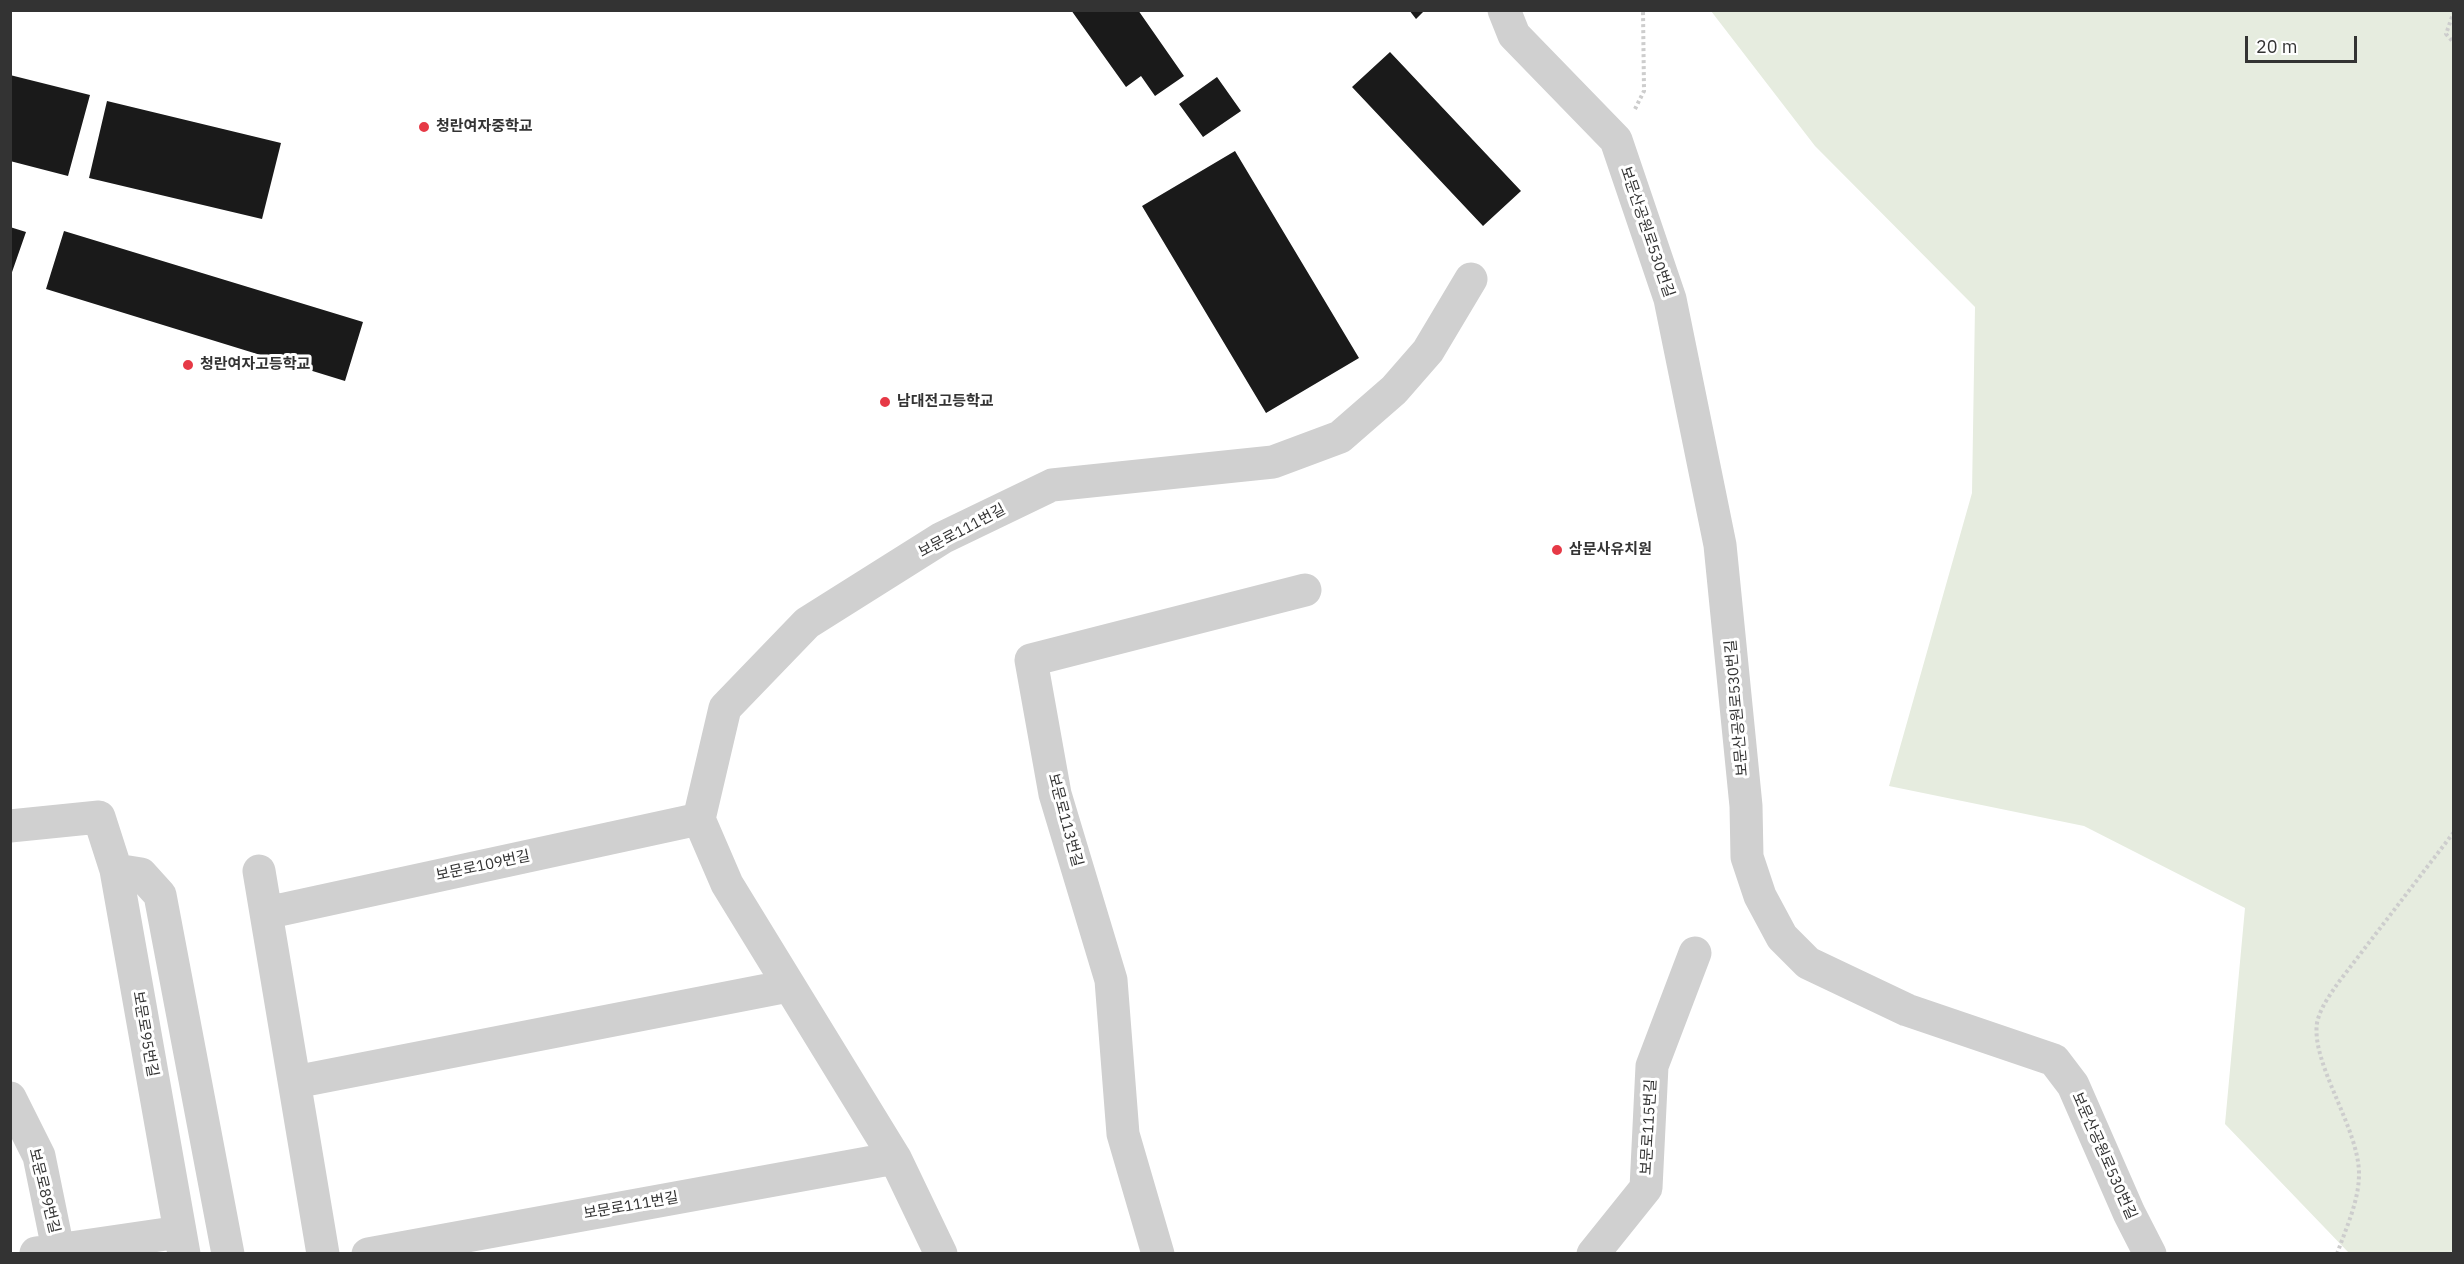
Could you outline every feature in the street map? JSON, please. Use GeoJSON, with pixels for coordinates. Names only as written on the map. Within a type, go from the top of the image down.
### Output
{"type":"FeatureCollection","features":[{"type":"Feature","properties":{"kind":"street","name":"보문산공원로530번길"},"geometry":{"type":"LineString","coordinates":[[1504,10],[1514,35],[1616,140],[1670,299],[1720,545],[1746,806],[1747,857],[1760,897],[1782,937],[1808,963],[1907,1010],[2054,1060],[2073,1085],[2129,1213],[2150,1254]]}},
{"type":"Feature","properties":{"kind":"street","name":"보문로111번길"},"geometry":{"type":"LineString","coordinates":[[699,819],[725,708],[807,623],[942,538],[1052,486],[1273,462],[1340,437],[1394,390],[1428,351],[1471,279]]}},
{"type":"Feature","properties":{"kind":"street","name":"보문로113번길"},"geometry":{"type":"LineString","coordinates":[[1158,1254],[1123,1134],[1111,980],[1055,794],[1031,660],[1305,590]]}},
{"type":"Feature","properties":{"kind":"street","name":"보문로95번길"},"geometry":{"type":"LineString","coordinates":[[10,826],[99,817],[116,870],[182,1243]]}},
{"type":"Feature","properties":{"kind":"street","name":"보문로109번길"},"geometry":{"type":"LineString","coordinates":[[266,913],[699,819]]}},
{"type":"Feature","properties":{"kind":"street"},"geometry":{"type":"LineString","coordinates":[[699,819],[727,884],[895,1158],[941,1254]]}},
{"type":"Feature","properties":{"kind":"street"},"geometry":{"type":"LineString","coordinates":[[116,870],[141,873],[160,895],[228,1254]]}},
{"type":"Feature","properties":{"kind":"street"},"geometry":{"type":"LineString","coordinates":[[259,871],[323,1254]]}},
{"type":"Feature","properties":{"kind":"street","name":"보문로115번길"},"geometry":{"type":"LineString","coordinates":[[1593,1254],[1646,1188],[1652,1066],[1695,953]]}},
{"type":"Feature","properties":{"kind":"street"},"geometry":{"type":"LineString","coordinates":[[295,1082],[788,986]]}},
{"type":"Feature","properties":{"kind":"street","name":"보문로89번길"},"geometry":{"type":"LineString","coordinates":[[10,1098],[39,1156],[50,1252]]}},
{"type":"Feature","properties":{"kind":"street","name":"보문로111번길"},"geometry":{"type":"LineString","coordinates":[[368,1254],[895,1158]]}},
{"type":"Feature","properties":{"kind":"street"},"geometry":{"type":"LineString","coordinates":[[50,1252],[182,1243]]}},
{"type":"Feature","properties":{"kind":"path"},"geometry":{"type":"LineString","coordinates":[[1616,140],[1643,96],[1643,10]]}},
{"type":"Feature","properties":{"kind":"path"},"geometry":{"type":"LineString","coordinates":[[2454,11],[2446,34],[2454,43]]}},
{"type":"Feature","properties":{"kind":"path"},"geometry":{"type":"LineString","coordinates":[[2337,1254],[2354,1203],[2359,1173],[2353,1141],[2321,1054],[2317,1023],[2325,1002],[2338,983],[2454,832]]}},
{"type":"Feature","properties":{"kind":"shaded area"},"geometry":{"type":"Polygon","coordinates":[[[1711,11],[2453,11],[2453,1253],[2349,1253],[2225,1124],[2245,908],[2084,826],[1889,786],[1972,493],[1975,307],[1815,146],[1711,11]]]}},
{"type":"Feature","properties":{"kind":"building"},"geometry":{"type":"Polygon","coordinates":[[[1071,10],[1138,10],[1184,76],[1155,96],[1141,76],[1126,87],[1071,10]]]}},
{"type":"Feature","properties":{"kind":"building"},"geometry":{"type":"Polygon","coordinates":[[[1409,10],[1425,10],[1416,19],[1409,10]]]}},
{"type":"Feature","properties":{"kind":"building"},"geometry":{"type":"Polygon","coordinates":[[[1390,52],[1521,191],[1483,226],[1352,87],[1390,52]]]}},
{"type":"Feature","properties":{"kind":"building"},"geometry":{"type":"Polygon","coordinates":[[[10,75],[90,95],[68,176],[10,161],[10,75]]]}},
{"type":"Feature","properties":{"kind":"building"},"geometry":{"type":"Polygon","coordinates":[[[1217,77],[1241,111],[1203,137],[1179,104],[1217,77]]]}},
{"type":"Feature","properties":{"kind":"building"},"geometry":{"type":"Polygon","coordinates":[[[107,101],[281,143],[262,219],[89,178],[107,101]]]}},
{"type":"Feature","properties":{"kind":"building"},"geometry":{"type":"Polygon","coordinates":[[[1235,151],[1359,358],[1266,413],[1142,206],[1235,151]]]}},
{"type":"Feature","properties":{"kind":"building"},"geometry":{"type":"Polygon","coordinates":[[[10,227],[26,232],[11,275],[10,275],[10,227]]]}},
{"type":"Feature","properties":{"kind":"building"},"geometry":{"type":"Polygon","coordinates":[[[64,231],[363,322],[345,381],[46,289],[64,231]]]}},
{"type":"Feature","properties":{"kind":"place","name":"청란여자중학교"},"geometry":{"type":"Point","coordinates":[424,127]}},
{"type":"Feature","properties":{"kind":"place","name":"청란여자고등학교"},"geometry":{"type":"Point","coordinates":[188,365]}},
{"type":"Feature","properties":{"kind":"place","name":"남대전고등학교"},"geometry":{"type":"Point","coordinates":[885,402]}},
{"type":"Feature","properties":{"kind":"place","name":"삼문사유치원"},"geometry":{"type":"Point","coordinates":[1557,550]}}]}
